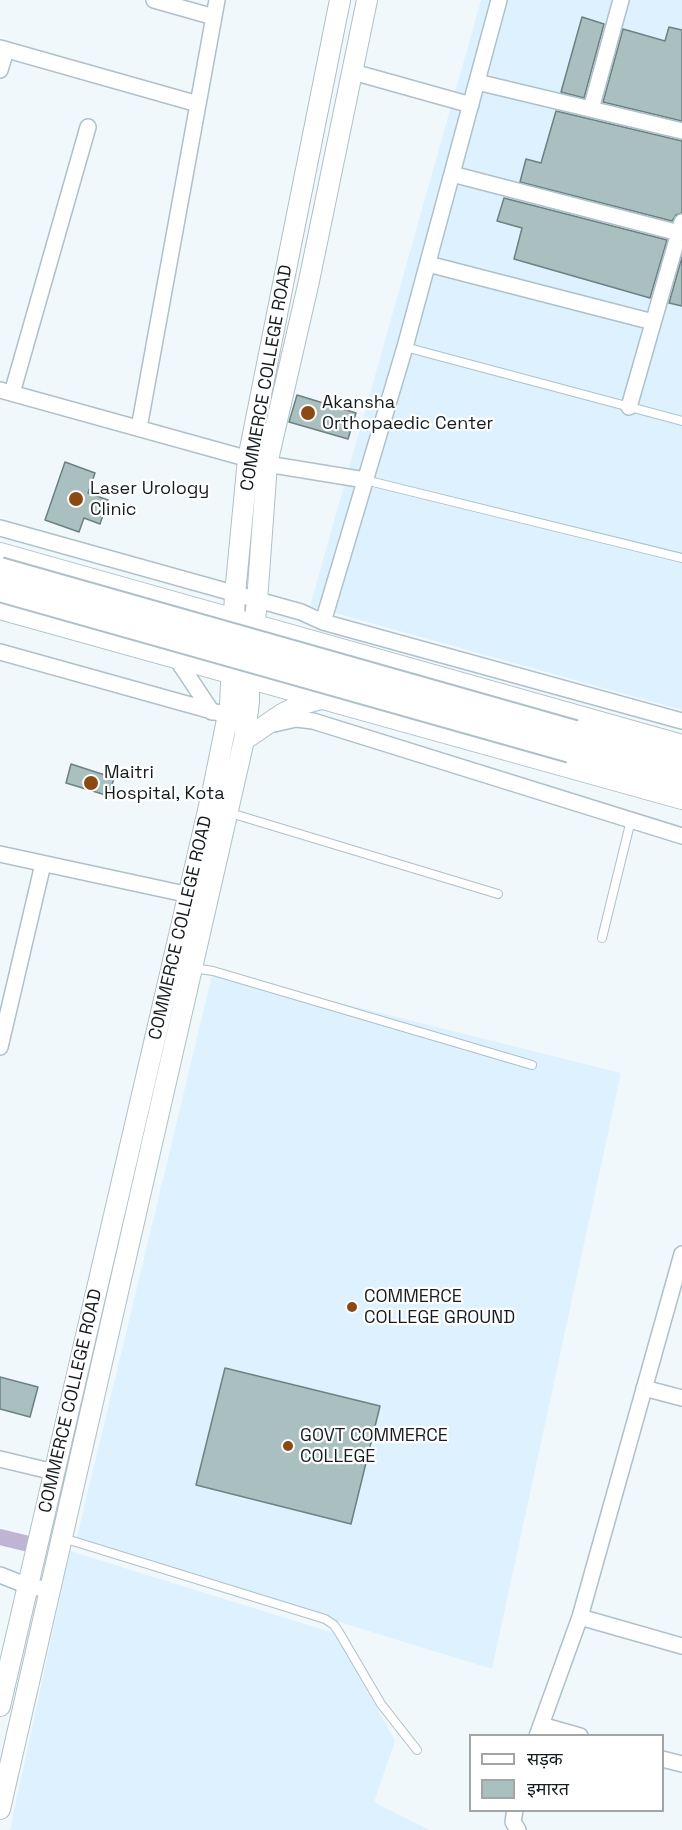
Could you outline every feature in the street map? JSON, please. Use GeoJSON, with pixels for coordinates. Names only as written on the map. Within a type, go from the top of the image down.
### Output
{"type":"FeatureCollection","features":[{"type":"Feature","properties":{"kind":"main road"},"geometry":{"type":"LineString","coordinates":[[0,569],[572,742],[682,781]]}},
{"type":"Feature","properties":{"kind":"main road"},"geometry":{"type":"LineString","coordinates":[[0,590],[572,742],[682,760]]}},
{"type":"Feature","properties":{"kind":"street"},"geometry":{"type":"LineString","coordinates":[[154,0],[214,17]]}},
{"type":"Feature","properties":{"kind":"street"},"geometry":{"type":"LineString","coordinates":[[139,428],[217,0]]}},
{"type":"Feature","properties":{"kind":"street","name":"COMMERCE COLLEGE ROAD"},"geometry":{"type":"LineString","coordinates":[[240,676],[234,620],[235,594],[340,0]]}},
{"type":"Feature","properties":{"kind":"street"},"geometry":{"type":"LineString","coordinates":[[0,1809],[191,967],[198,897],[227,812],[249,702],[240,676],[255,626],[258,461],[312,270],[367,0]]}},
{"type":"Feature","properties":{"kind":"street"},"geometry":{"type":"LineString","coordinates":[[323,622],[405,347],[499,0]]}},
{"type":"Feature","properties":{"kind":"street"},"geometry":{"type":"LineString","coordinates":[[591,109],[621,0]]}},
{"type":"Feature","properties":{"kind":"street"},"geometry":{"type":"LineString","coordinates":[[0,70],[3,49],[198,104]]}},
{"type":"Feature","properties":{"kind":"street"},"geometry":{"type":"LineString","coordinates":[[353,72],[471,105]]}},
{"type":"Feature","properties":{"kind":"street"},"geometry":{"type":"LineString","coordinates":[[477,82],[682,131]]}},
{"type":"Feature","properties":{"kind":"street"},"geometry":{"type":"LineString","coordinates":[[88,127],[6,392],[258,461],[365,480]]}},
{"type":"Feature","properties":{"kind":"street"},"geometry":{"type":"LineString","coordinates":[[452,174],[680,227],[629,407]]}},
{"type":"Feature","properties":{"kind":"street"},"geometry":{"type":"LineString","coordinates":[[428,264],[653,322]]}},
{"type":"Feature","properties":{"kind":"street"},"geometry":{"type":"LineString","coordinates":[[0,528],[301,612],[323,622],[682,721]]}},
{"type":"Feature","properties":{"kind":"street"},"geometry":{"type":"LineString","coordinates":[[0,553],[682,745]]}},
{"type":"Feature","properties":{"kind":"street"},"geometry":{"type":"LineString","coordinates":[[180,604],[184,580]]}},
{"type":"Feature","properties":{"kind":"street"},"geometry":{"type":"LineString","coordinates":[[0,609],[682,799]]}},
{"type":"Feature","properties":{"kind":"street"},"geometry":{"type":"LineString","coordinates":[[0,652],[244,722],[296,719],[313,721],[682,836]]}},
{"type":"Feature","properties":{"kind":"street"},"geometry":{"type":"LineString","coordinates":[[176,658],[244,722]]}},
{"type":"Feature","properties":{"kind":"street"},"geometry":{"type":"LineString","coordinates":[[244,722],[321,699]]}},
{"type":"Feature","properties":{"kind":"street","name":"COMMERCE COLLEGE ROAD"},"geometry":{"type":"LineString","coordinates":[[0,1706],[54,1472],[198,897],[213,789],[244,722]]}},
{"type":"Feature","properties":{"kind":"street"},"geometry":{"type":"LineString","coordinates":[[0,854],[198,897]]}},
{"type":"Feature","properties":{"kind":"street"},"geometry":{"type":"LineString","coordinates":[[0,1047],[43,864]]}},
{"type":"Feature","properties":{"kind":"street"},"geometry":{"type":"LineString","coordinates":[[566,1734],[539,1730],[580,1617],[682,1254]]}},
{"type":"Feature","properties":{"kind":"street"},"geometry":{"type":"LineString","coordinates":[[644,1388],[682,1398]]}},
{"type":"Feature","properties":{"kind":"street"},"geometry":{"type":"LineString","coordinates":[[0,1459],[54,1472]]}},
{"type":"Feature","properties":{"kind":"street"},"geometry":{"type":"LineString","coordinates":[[0,1575],[28,1586],[50,1590]]}},
{"type":"Feature","properties":{"kind":"street"},"geometry":{"type":"LineString","coordinates":[[580,1617],[682,1646]]}},
{"type":"Feature","properties":{"kind":"street"},"geometry":{"type":"LineString","coordinates":[[664,1759],[682,1764]]}},
{"type":"Feature","properties":{"kind":"lane"},"geometry":{"type":"LineString","coordinates":[[405,347],[682,421]]}},
{"type":"Feature","properties":{"kind":"lane"},"geometry":{"type":"LineString","coordinates":[[365,480],[682,558]]}},
{"type":"Feature","properties":{"kind":"lane"},"geometry":{"type":"LineString","coordinates":[[227,812],[498,894]]}},
{"type":"Feature","properties":{"kind":"lane"},"geometry":{"type":"LineString","coordinates":[[602,938],[631,820]]}},
{"type":"Feature","properties":{"kind":"lane"},"geometry":{"type":"LineString","coordinates":[[191,967],[213,971],[532,1065]]}},
{"type":"Feature","properties":{"kind":"lane"},"geometry":{"type":"LineString","coordinates":[[63,1538],[325,1619],[334,1625],[381,1704],[417,1750]]}},
{"type":"Feature","properties":{"kind":"shaded area"},"geometry":{"type":"Polygon","coordinates":[[[481,0],[682,0],[682,710],[310,606],[481,0]]]}},
{"type":"Feature","properties":{"kind":"shaded area","name":"COMMERCE COLLEGE GROUND"},"geometry":{"type":"Polygon","coordinates":[[[213,971],[621,1073],[492,1669],[76,1541],[213,971]]]}},
{"type":"Feature","properties":{"kind":"shaded area"},"geometry":{"type":"Polygon","coordinates":[[[70,1551],[337,1634],[395,1741],[374,1802],[429,1830],[10,1830],[70,1551]]]}},
{"type":"Feature","properties":{"kind":"building"},"geometry":{"type":"Polygon","coordinates":[[[582,17],[604,24],[584,98],[561,92],[582,17]]]}},
{"type":"Feature","properties":{"kind":"building"},"geometry":{"type":"Polygon","coordinates":[[[669,27],[682,30],[682,121],[603,102],[623,29],[665,41],[669,27]]]}},
{"type":"Feature","properties":{"kind":"building"},"geometry":{"type":"Polygon","coordinates":[[[556,111],[682,141],[682,213],[676,215],[672,221],[520,182],[526,159],[541,163],[556,111]]]}},
{"type":"Feature","properties":{"kind":"building"},"geometry":{"type":"Polygon","coordinates":[[[504,198],[667,240],[650,298],[514,259],[522,228],[497,221],[504,198]]]}},
{"type":"Feature","properties":{"kind":"building"},"geometry":{"type":"Polygon","coordinates":[[[682,257],[682,306],[669,303],[682,257]]]}},
{"type":"Feature","properties":{"kind":"building"},"geometry":{"type":"Polygon","coordinates":[[[297,395],[356,413],[348,439],[289,422],[297,395]]]}},
{"type":"Feature","properties":{"kind":"building"},"geometry":{"type":"Polygon","coordinates":[[[65,462],[95,473],[88,493],[108,500],[100,524],[84,518],[79,532],[45,520],[65,462]]]}},
{"type":"Feature","properties":{"kind":"building"},"geometry":{"type":"Polygon","coordinates":[[[71,764],[114,778],[109,796],[66,783],[71,764]]]}},
{"type":"Feature","properties":{"kind":"building","name":"GOVT COMMERCE COLLEGE"},"geometry":{"type":"Polygon","coordinates":[[[225,1368],[380,1406],[351,1524],[196,1485],[225,1368]]]}},
{"type":"Feature","properties":{"kind":"building"},"geometry":{"type":"Polygon","coordinates":[[[0,1377],[38,1387],[30,1417],[0,1409],[0,1377]]]}},
{"type":"Feature","properties":{"kind":"waterway"},"geometry":{"type":"LineString","coordinates":[[0,1537],[37,1546]]}},
{"type":"Feature","properties":{"kind":"place","name":"Akansha Orthopaedic Center"},"geometry":{"type":"Point","coordinates":[308,413]}},
{"type":"Feature","properties":{"kind":"place","name":"Laser Urology Clinic"},"geometry":{"type":"Point","coordinates":[76,499]}},
{"type":"Feature","properties":{"kind":"place","name":"Maitri Hospital, Kota"},"geometry":{"type":"Point","coordinates":[91,783]}},
{"type":"Feature","properties":{"kind":"place","name":"COMMERCE COLLEGE GROUND"},"geometry":{"type":"Point","coordinates":[352,1307]}},
{"type":"Feature","properties":{"kind":"place","name":"GOVT COMMERCE COLLEGE"},"geometry":{"type":"Point","coordinates":[288,1446]}}]}
